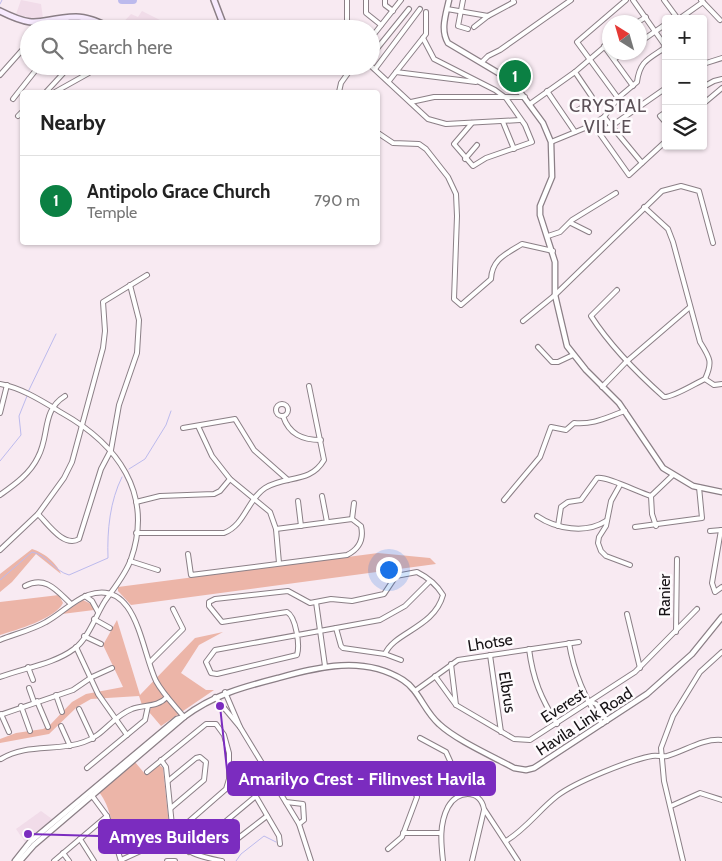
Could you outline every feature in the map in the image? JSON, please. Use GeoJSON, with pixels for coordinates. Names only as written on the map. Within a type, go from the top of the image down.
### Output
{"type":"FeatureCollection","features":[{"type":"Feature","properties":{"kind":"main road"},"geometry":{"type":"LineString","coordinates":[[214,0],[222,20]]}},
{"type":"Feature","properties":{"kind":"main road"},"geometry":{"type":"LineString","coordinates":[[0,11],[20,21]]}},
{"type":"Feature","properties":{"kind":"main road"},"geometry":{"type":"LineString","coordinates":[[73,20],[82,18],[88,20]]}},
{"type":"Feature","properties":{"kind":"street"},"geometry":{"type":"LineString","coordinates":[[347,0],[347,20]]}},
{"type":"Feature","properties":{"kind":"street"},"geometry":{"type":"LineString","coordinates":[[366,0],[366,13],[375,20]]}},
{"type":"Feature","properties":{"kind":"street"},"geometry":{"type":"LineString","coordinates":[[385,0],[385,5],[393,11]]}},
{"type":"Feature","properties":{"kind":"street"},"geometry":{"type":"LineString","coordinates":[[381,25],[401,0]]}},
{"type":"Feature","properties":{"kind":"street"},"geometry":{"type":"LineString","coordinates":[[449,0],[444,36],[448,43],[505,75],[530,104],[543,123],[551,142],[552,177],[540,206],[540,215],[553,251],[555,295],[562,333],[567,346],[625,411],[663,468],[699,487],[722,492]]}},
{"type":"Feature","properties":{"kind":"street"},"geometry":{"type":"LineString","coordinates":[[463,0],[458,26],[468,28]]}},
{"type":"Feature","properties":{"kind":"street"},"geometry":{"type":"LineString","coordinates":[[474,27],[488,16],[514,2],[513,0]]}},
{"type":"Feature","properties":{"kind":"street"},"geometry":{"type":"LineString","coordinates":[[482,62],[571,0]]}},
{"type":"Feature","properties":{"kind":"street"},"geometry":{"type":"LineString","coordinates":[[618,98],[577,42],[626,0]]}},
{"type":"Feature","properties":{"kind":"street"},"geometry":{"type":"LineString","coordinates":[[633,0],[644,15]]}},
{"type":"Feature","properties":{"kind":"street"},"geometry":{"type":"LineString","coordinates":[[664,0],[676,15]]}},
{"type":"Feature","properties":{"kind":"street"},"geometry":{"type":"LineString","coordinates":[[684,15],[702,1],[720,20]]}},
{"type":"Feature","properties":{"kind":"street"},"geometry":{"type":"LineString","coordinates":[[380,45],[409,9]]}},
{"type":"Feature","properties":{"kind":"street"},"geometry":{"type":"LineString","coordinates":[[380,59],[420,9]]}},
{"type":"Feature","properties":{"kind":"street"},"geometry":{"type":"LineString","coordinates":[[447,9],[488,16]]}},
{"type":"Feature","properties":{"kind":"street"},"geometry":{"type":"LineString","coordinates":[[389,81],[426,34],[426,12]]}},
{"type":"Feature","properties":{"kind":"street"},"geometry":{"type":"LineString","coordinates":[[647,19],[662,41]]}},
{"type":"Feature","properties":{"kind":"street"},"geometry":{"type":"LineString","coordinates":[[647,37],[662,27]]}},
{"type":"Feature","properties":{"kind":"street"},"geometry":{"type":"LineString","coordinates":[[423,38],[434,59],[481,82],[506,98],[525,126],[532,142],[486,158],[473,166],[454,144],[472,123]]}},
{"type":"Feature","properties":{"kind":"street"},"geometry":{"type":"LineString","coordinates":[[530,104],[575,72],[602,48]]}},
{"type":"Feature","properties":{"kind":"street"},"geometry":{"type":"LineString","coordinates":[[551,142],[604,117],[618,98],[637,82],[642,63],[662,50]]}},
{"type":"Feature","properties":{"kind":"street"},"geometry":{"type":"LineString","coordinates":[[0,76],[20,53]]}},
{"type":"Feature","properties":{"kind":"street"},"geometry":{"type":"LineString","coordinates":[[707,63],[722,58]]}},
{"type":"Feature","properties":{"kind":"street"},"geometry":{"type":"LineString","coordinates":[[614,60],[633,86]]}},
{"type":"Feature","properties":{"kind":"street"},"geometry":{"type":"LineString","coordinates":[[396,72],[481,82]]}},
{"type":"Feature","properties":{"kind":"street"},"geometry":{"type":"LineString","coordinates":[[575,72],[592,98],[591,102],[578,110]]}},
{"type":"Feature","properties":{"kind":"street"},"geometry":{"type":"LineString","coordinates":[[380,74],[428,120],[446,124],[520,120]]}},
{"type":"Feature","properties":{"kind":"street"},"geometry":{"type":"LineString","coordinates":[[20,90],[32,75]]}},
{"type":"Feature","properties":{"kind":"street"},"geometry":{"type":"LineString","coordinates":[[48,90],[62,75]]}},
{"type":"Feature","properties":{"kind":"street"},"geometry":{"type":"LineString","coordinates":[[59,90],[85,75]]}},
{"type":"Feature","properties":{"kind":"street"},"geometry":{"type":"LineString","coordinates":[[339,90],[341,83],[347,75]]}},
{"type":"Feature","properties":{"kind":"street"},"geometry":{"type":"LineString","coordinates":[[707,84],[714,80],[722,79]]}},
{"type":"Feature","properties":{"kind":"street"},"geometry":{"type":"LineString","coordinates":[[714,80],[716,91]]}},
{"type":"Feature","properties":{"kind":"street"},"geometry":{"type":"LineString","coordinates":[[707,100],[722,88]]}},
{"type":"Feature","properties":{"kind":"street"},"geometry":{"type":"LineString","coordinates":[[13,99],[20,90]]}},
{"type":"Feature","properties":{"kind":"street"},"geometry":{"type":"LineString","coordinates":[[548,90],[575,132]]}},
{"type":"Feature","properties":{"kind":"street"},"geometry":{"type":"LineString","coordinates":[[662,91],[600,134],[630,175],[662,145]]}},
{"type":"Feature","properties":{"kind":"street"},"geometry":{"type":"LineString","coordinates":[[410,102],[434,96],[525,97]]}},
{"type":"Feature","properties":{"kind":"street"},"geometry":{"type":"LineString","coordinates":[[604,117],[642,163]]}},
{"type":"Feature","properties":{"kind":"street"},"geometry":{"type":"LineString","coordinates":[[503,122],[514,149]]}},
{"type":"Feature","properties":{"kind":"street"},"geometry":{"type":"LineString","coordinates":[[380,134],[393,143],[418,144],[426,149],[448,177],[456,194],[454,299],[461,305],[491,279],[492,268],[498,258],[522,244],[553,251]]}},
{"type":"Feature","properties":{"kind":"street"},"geometry":{"type":"LineString","coordinates":[[465,159],[477,144]]}},
{"type":"Feature","properties":{"kind":"street"},"geometry":{"type":"LineString","coordinates":[[524,321],[555,295],[662,191],[681,186],[699,191],[713,243]]}},
{"type":"Feature","properties":{"kind":"street"},"geometry":{"type":"LineString","coordinates":[[548,236],[560,232],[572,220],[616,192]]}},
{"type":"Feature","properties":{"kind":"street"},"geometry":{"type":"LineString","coordinates":[[617,290],[591,316],[626,362],[636,368],[664,397],[670,397],[684,388],[705,380],[711,366],[708,355],[700,342],[668,229],[644,207]]}},
{"type":"Feature","properties":{"kind":"street"},"geometry":{"type":"LineString","coordinates":[[571,223],[589,232]]}},
{"type":"Feature","properties":{"kind":"street"},"geometry":{"type":"LineString","coordinates":[[0,550],[38,514],[62,482],[72,462],[103,348],[105,331],[103,302],[147,275]]}},
{"type":"Feature","properties":{"kind":"street"},"geometry":{"type":"LineString","coordinates":[[38,514],[66,541],[74,542],[79,539],[101,469],[111,450],[116,415],[138,344],[139,320],[130,285]]}},
{"type":"Feature","properties":{"kind":"street"},"geometry":{"type":"LineString","coordinates":[[602,387],[626,362],[690,307]]}},
{"type":"Feature","properties":{"kind":"street"},"geometry":{"type":"LineString","coordinates":[[538,347],[552,362],[558,362],[574,355]]}},
{"type":"Feature","properties":{"kind":"street"},"geometry":{"type":"LineString","coordinates":[[705,380],[714,385],[722,384]]}},
{"type":"Feature","properties":{"kind":"street"},"geometry":{"type":"LineString","coordinates":[[0,384],[7,385],[52,407],[81,424],[111,450],[128,476],[136,502],[136,533],[130,561],[76,648],[56,658],[0,677]]}},
{"type":"Feature","properties":{"kind":"street"},"geometry":{"type":"LineString","coordinates":[[0,413],[7,385]]}},
{"type":"Feature","properties":{"kind":"street"},"geometry":{"type":"LineString","coordinates":[[136,533],[224,533],[235,528],[253,499],[267,487],[314,473],[324,460],[309,386]]}},
{"type":"Feature","properties":{"kind":"street"},"geometry":{"type":"LineString","coordinates":[[0,495],[23,478],[37,460],[52,407],[65,396]]}},
{"type":"Feature","properties":{"kind":"street"},"geometry":{"type":"LineString","coordinates":[[504,500],[540,457],[551,428],[566,430],[574,423],[587,424],[600,421],[625,411]]}},
{"type":"Feature","properties":{"kind":"street"},"geometry":{"type":"LineString","coordinates":[[284,416],[294,434],[310,440],[320,440]]}},
{"type":"Feature","properties":{"kind":"street"},"geometry":{"type":"LineString","coordinates":[[183,428],[236,419],[254,450],[288,480]]}},
{"type":"Feature","properties":{"kind":"street"},"geometry":{"type":"LineString","coordinates":[[198,426],[212,456],[230,479],[270,512],[276,529],[279,563]]}},
{"type":"Feature","properties":{"kind":"street"},"geometry":{"type":"LineString","coordinates":[[656,526],[652,514],[651,496],[673,474]]}},
{"type":"Feature","properties":{"kind":"street"},"geometry":{"type":"LineString","coordinates":[[558,526],[561,507],[568,502],[580,500],[597,478],[609,479],[635,492],[651,496]]}},
{"type":"Feature","properties":{"kind":"street"},"geometry":{"type":"LineString","coordinates":[[136,502],[160,496],[214,494],[220,491],[230,479]]}},
{"type":"Feature","properties":{"kind":"street"},"geometry":{"type":"LineString","coordinates":[[620,485],[611,501],[607,521],[599,537],[601,550],[606,556],[630,565]]}},
{"type":"Feature","properties":{"kind":"street"},"geometry":{"type":"LineString","coordinates":[[635,527],[656,526],[702,518],[699,487]]}},
{"type":"Feature","properties":{"kind":"street"},"geometry":{"type":"LineString","coordinates":[[322,496],[327,522]]}},
{"type":"Feature","properties":{"kind":"street"},"geometry":{"type":"LineString","coordinates":[[298,501],[301,526]]}},
{"type":"Feature","properties":{"kind":"street"},"geometry":{"type":"LineString","coordinates":[[352,519],[354,503]]}},
{"type":"Feature","properties":{"kind":"street"},"geometry":{"type":"LineString","coordinates":[[537,516],[558,526],[580,528],[598,525],[607,521]]}},
{"type":"Feature","properties":{"kind":"street"},"geometry":{"type":"LineString","coordinates":[[188,554],[191,575],[353,552],[358,548],[362,533],[361,526],[352,519],[276,529]]}},
{"type":"Feature","properties":{"kind":"street"},"geometry":{"type":"LineString","coordinates":[[710,532],[722,530],[720,552],[712,583],[714,592],[722,587]]}},
{"type":"Feature","properties":{"kind":"street","name":"Ranier"},"geometry":{"type":"LineString","coordinates":[[676,632],[677,559]]}},
{"type":"Feature","properties":{"kind":"street"},"geometry":{"type":"LineString","coordinates":[[130,561],[158,570]]}},
{"type":"Feature","properties":{"kind":"street"},"geometry":{"type":"LineString","coordinates":[[676,564],[683,564]]}},
{"type":"Feature","properties":{"kind":"street"},"geometry":{"type":"LineString","coordinates":[[385,654],[389,646],[424,622],[441,602],[442,595],[430,581],[417,572],[403,573],[396,576],[384,594],[352,601],[331,599],[310,603],[288,591],[215,599],[209,602],[209,606],[222,622],[287,612],[294,618],[296,633],[299,650],[297,655],[217,674],[207,668],[206,662],[215,650],[296,633],[380,620],[392,615],[418,595],[430,581]]}},
{"type":"Feature","properties":{"kind":"street"},"geometry":{"type":"LineString","coordinates":[[25,586],[33,582],[52,585],[71,604]]}},
{"type":"Feature","properties":{"kind":"street"},"geometry":{"type":"LineString","coordinates":[[0,640],[46,622],[85,596],[111,592],[120,598],[130,610],[156,682],[184,717]]}},
{"type":"Feature","properties":{"kind":"street"},"geometry":{"type":"LineString","coordinates":[[85,596],[92,601],[98,612]]}},
{"type":"Feature","properties":{"kind":"street"},"geometry":{"type":"LineString","coordinates":[[15,861],[30,842],[184,717],[215,697],[225,692],[325,666],[316,602]]}},
{"type":"Feature","properties":{"kind":"street"},"geometry":{"type":"LineString","coordinates":[[150,662],[183,629],[173,608]]}},
{"type":"Feature","properties":{"kind":"street","name":"Everest"},"geometry":{"type":"LineString","coordinates":[[435,676],[456,706],[514,739],[525,741],[537,737],[640,668],[697,609]]}},
{"type":"Feature","properties":{"kind":"street"},"geometry":{"type":"LineString","coordinates":[[627,614],[626,620],[640,668]]}},
{"type":"Feature","properties":{"kind":"street","name":"Havila Link Road"},"geometry":{"type":"LineString","coordinates":[[325,666],[366,667],[400,678],[415,691],[439,724],[520,770],[534,768],[647,694],[692,654],[722,617]]}},
{"type":"Feature","properties":{"kind":"street"},"geometry":{"type":"LineString","coordinates":[[94,619],[110,628]]}},
{"type":"Feature","properties":{"kind":"street"},"geometry":{"type":"LineString","coordinates":[[336,628],[343,648],[385,654],[401,660]]}},
{"type":"Feature","properties":{"kind":"street"},"geometry":{"type":"LineString","coordinates":[[84,636],[101,644]]}},
{"type":"Feature","properties":{"kind":"street","name":"Lhotse"},"geometry":{"type":"LineString","coordinates":[[415,691],[451,664],[465,658],[579,642]]}},
{"type":"Feature","properties":{"kind":"street"},"geometry":{"type":"LineString","coordinates":[[569,643],[576,677],[591,702],[596,704],[605,722]]}},
{"type":"Feature","properties":{"kind":"street"},"geometry":{"type":"LineString","coordinates":[[76,648],[92,677],[98,694],[115,720],[128,735]]}},
{"type":"Feature","properties":{"kind":"street"},"geometry":{"type":"LineString","coordinates":[[529,649],[532,674],[540,696],[557,724]]}},
{"type":"Feature","properties":{"kind":"street"},"geometry":{"type":"LineString","coordinates":[[683,861],[661,756],[663,740],[673,716],[700,672],[722,652]]}},
{"type":"Feature","properties":{"kind":"street","name":"Elbrus"},"geometry":{"type":"LineString","coordinates":[[490,655],[501,732]]}},
{"type":"Feature","properties":{"kind":"street"},"geometry":{"type":"LineString","coordinates":[[451,664],[456,706]]}},
{"type":"Feature","properties":{"kind":"street"},"geometry":{"type":"LineString","coordinates":[[28,667],[33,680]]}},
{"type":"Feature","properties":{"kind":"street"},"geometry":{"type":"LineString","coordinates":[[8,732],[0,714],[73,690],[92,677],[112,668]]}},
{"type":"Feature","properties":{"kind":"street"},"geometry":{"type":"LineString","coordinates":[[29,688],[48,727]]}},
{"type":"Feature","properties":{"kind":"street"},"geometry":{"type":"LineString","coordinates":[[225,692],[240,727]]}},
{"type":"Feature","properties":{"kind":"street"},"geometry":{"type":"LineString","coordinates":[[56,695],[62,712]]}},
{"type":"Feature","properties":{"kind":"street"},"geometry":{"type":"LineString","coordinates":[[1,759],[26,749],[70,746],[93,739],[115,720],[132,709],[163,701],[167,697]]}},
{"type":"Feature","properties":{"kind":"street"},"geometry":{"type":"LineString","coordinates":[[215,697],[240,727],[299,824],[311,861]]}},
{"type":"Feature","properties":{"kind":"street"},"geometry":{"type":"LineString","coordinates":[[21,706],[30,731]]}},
{"type":"Feature","properties":{"kind":"street"},"geometry":{"type":"LineString","coordinates":[[87,768],[145,720],[148,706]]}},
{"type":"Feature","properties":{"kind":"street"},"geometry":{"type":"LineString","coordinates":[[79,709],[93,739]]}},
{"type":"Feature","properties":{"kind":"street"},"geometry":{"type":"LineString","coordinates":[[91,794],[107,816],[121,861],[173,835],[226,789],[229,779],[229,753],[224,735],[216,724],[206,724],[147,772]]}},
{"type":"Feature","properties":{"kind":"street"},"geometry":{"type":"LineString","coordinates":[[61,726],[70,746]]}},
{"type":"Feature","properties":{"kind":"street"},"geometry":{"type":"LineString","coordinates":[[420,738],[446,752],[465,794]]}},
{"type":"Feature","properties":{"kind":"street"},"geometry":{"type":"LineString","coordinates":[[506,841],[520,832],[559,794],[624,764],[722,740]]}},
{"type":"Feature","properties":{"kind":"street"},"geometry":{"type":"LineString","coordinates":[[168,781],[196,758],[206,762],[204,780],[171,808]]}},
{"type":"Feature","properties":{"kind":"street"},"geometry":{"type":"LineString","coordinates":[[161,760],[166,767],[173,835],[182,847],[189,852],[222,860]]}},
{"type":"Feature","properties":{"kind":"street"},"geometry":{"type":"LineString","coordinates":[[388,849],[399,841],[417,797],[416,790],[405,769]]}},
{"type":"Feature","properties":{"kind":"street"},"geometry":{"type":"LineString","coordinates":[[244,776],[279,836],[280,844]]}},
{"type":"Feature","properties":{"kind":"street"},"geometry":{"type":"LineString","coordinates":[[671,806],[700,793],[722,800]]}},
{"type":"Feature","properties":{"kind":"street"},"geometry":{"type":"LineString","coordinates":[[20,861],[29,850],[91,794]]}},
{"type":"Feature","properties":{"kind":"street"},"geometry":{"type":"LineString","coordinates":[[443,861],[440,833],[448,806],[465,794],[476,795],[483,803],[484,809],[472,861]]}},
{"type":"Feature","properties":{"kind":"street"},"geometry":{"type":"LineString","coordinates":[[189,852],[256,796]]}},
{"type":"Feature","properties":{"kind":"street"},"geometry":{"type":"LineString","coordinates":[[286,802],[303,804],[304,820],[299,824]]}},
{"type":"Feature","properties":{"kind":"street"},"geometry":{"type":"LineString","coordinates":[[484,809],[518,861]]}},
{"type":"Feature","properties":{"kind":"street"},"geometry":{"type":"LineString","coordinates":[[54,861],[107,816]]}},
{"type":"Feature","properties":{"kind":"street"},"geometry":{"type":"LineString","coordinates":[[211,833],[226,843],[232,843],[267,816]]}},
{"type":"Feature","properties":{"kind":"street"},"geometry":{"type":"LineString","coordinates":[[403,833],[440,833]]}},
{"type":"Feature","properties":{"kind":"street"},"geometry":{"type":"LineString","coordinates":[[80,839],[94,861]]}},
{"type":"Feature","properties":{"kind":"street"},"geometry":{"type":"LineString","coordinates":[[63,854],[69,861]]}},
{"type":"Feature","properties":{"kind":"street"},"geometry":{"type":"LineString","coordinates":[[167,861],[175,861]]}},
{"type":"Feature","properties":{"kind":"shaded area"},"geometry":{"type":"Polygon","coordinates":[[[21,0],[41,4],[43,18],[33,19],[16,14],[21,0]]]}},
{"type":"Feature","properties":{"kind":"shaded area"},"geometry":{"type":"Polygon","coordinates":[[[142,11],[160,20],[125,20],[131,14],[138,17],[142,11]]]}},
{"type":"Feature","properties":{"kind":"shaded area"},"geometry":{"type":"Polygon","coordinates":[[[32,549],[49,558],[61,574],[36,554],[12,582],[0,592],[0,574],[32,549]]]}},
{"type":"Feature","properties":{"kind":"shaded area"},"geometry":{"type":"Polygon","coordinates":[[[378,553],[430,558],[436,564],[131,605],[118,591],[118,587],[378,553]]]}},
{"type":"Feature","properties":{"kind":"shaded area"},"geometry":{"type":"Polygon","coordinates":[[[59,595],[63,603],[52,614],[44,619],[0,635],[0,602],[59,595]]]}},
{"type":"Feature","properties":{"kind":"shaded area"},"geometry":{"type":"Polygon","coordinates":[[[83,600],[91,604],[94,610],[62,614],[83,600]]]}},
{"type":"Feature","properties":{"kind":"shaded area"},"geometry":{"type":"Polygon","coordinates":[[[117,620],[140,695],[195,638],[223,632],[199,645],[181,673],[206,690],[214,690],[161,726],[149,712],[154,702],[142,705],[139,696],[91,699],[77,707],[49,734],[0,743],[0,739],[16,733],[43,729],[49,726],[72,702],[86,694],[123,687],[103,645],[117,620]]]}},
{"type":"Feature","properties":{"kind":"shaded area"},"geometry":{"type":"Polygon","coordinates":[[[135,762],[145,774],[158,764],[163,768],[170,834],[152,839],[123,854],[119,850],[111,819],[99,792],[135,762]]]}},
{"type":"Feature","properties":{"kind":"shaded area"},"geometry":{"type":"Polygon","coordinates":[[[41,811],[52,819],[25,842],[16,829],[41,811]]]}},
{"type":"Feature","properties":{"kind":"waterway"},"geometry":{"type":"LineString","coordinates":[[0,4],[2,0]]}},
{"type":"Feature","properties":{"kind":"waterway"},"geometry":{"type":"LineString","coordinates":[[122,0],[133,0]]}},
{"type":"Feature","properties":{"kind":"waterway"},"geometry":{"type":"LineString","coordinates":[[28,392],[56,334]]}},
{"type":"Feature","properties":{"kind":"waterway"},"geometry":{"type":"LineString","coordinates":[[0,461],[21,435],[19,416],[27,396]]}},
{"type":"Feature","properties":{"kind":"waterway"},"geometry":{"type":"LineString","coordinates":[[129,469],[145,459],[166,425],[171,411]]}},
{"type":"Feature","properties":{"kind":"waterway"},"geometry":{"type":"LineString","coordinates":[[0,580],[32,552],[42,556],[59,570],[69,575],[108,558],[110,516],[122,477]]}},
{"type":"Feature","properties":{"kind":"waterway"},"geometry":{"type":"LineString","coordinates":[[236,861],[241,854],[264,836],[276,842]]}},
{"type":"Feature","properties":{"kind":"place","name":"Antipolo Grace Church"},"geometry":{"type":"Point","coordinates":[515,76]}},
{"type":"Feature","properties":{"kind":"place","name":"Amarilyo Crest - Filinvest Havila"},"geometry":{"type":"Point","coordinates":[220,706]}},
{"type":"Feature","properties":{"kind":"place","name":"Amyes Builders"},"geometry":{"type":"Point","coordinates":[28,834]}},
{"type":"Feature","properties":{"kind":"district","name":"CRYSTAL VILLE"},"geometry":{"type":"Point","coordinates":[608,116]}}]}
